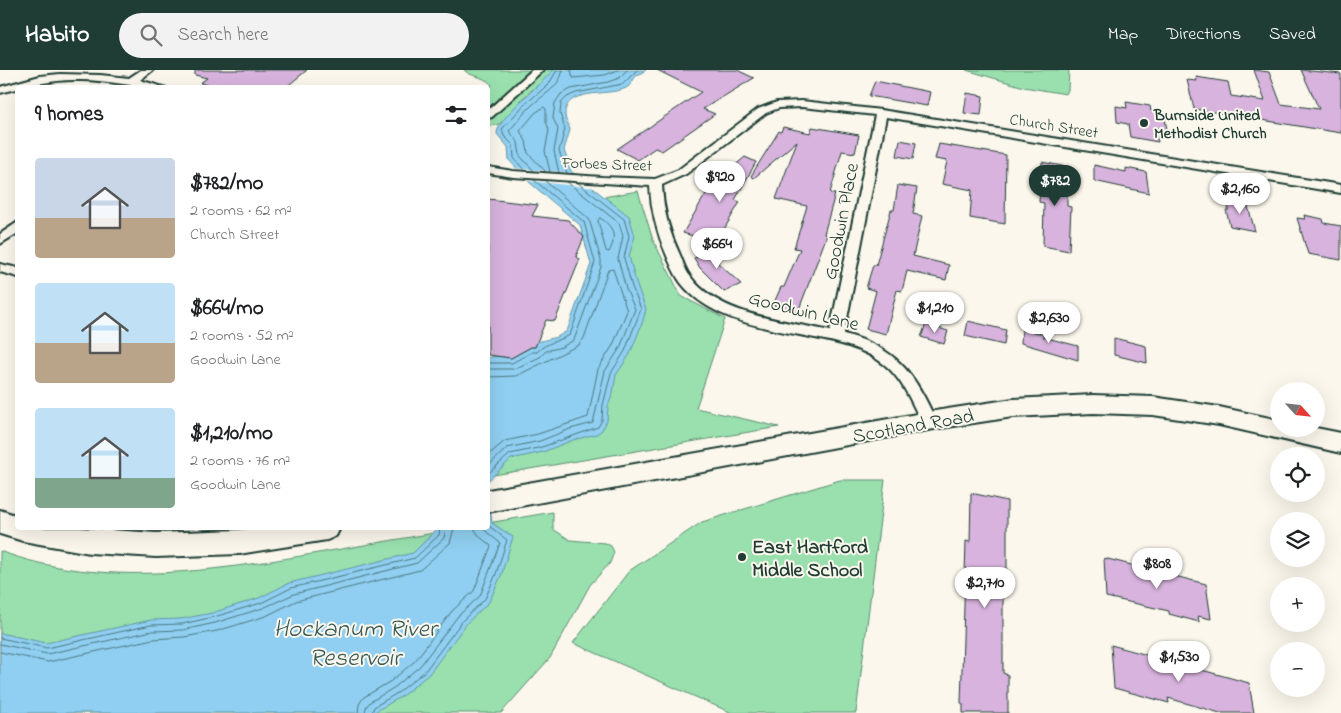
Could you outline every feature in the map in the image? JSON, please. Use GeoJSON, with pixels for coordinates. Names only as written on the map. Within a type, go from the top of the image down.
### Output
{"type":"FeatureCollection","features":[{"type":"Feature","properties":{"kind":"main road","name":"Scotland Road"},"geometry":{"type":"LineString","coordinates":[[490,500],[928,421],[1014,408],[1093,404],[1154,406],[1219,416],[1341,443]]}},
{"type":"Feature","properties":{"kind":"main road"},"geometry":{"type":"LineString","coordinates":[[0,522],[15,527]]}},
{"type":"Feature","properties":{"kind":"main road"},"geometry":{"type":"LineString","coordinates":[[29,530],[90,541],[156,545],[239,542],[314,530]]}},
{"type":"Feature","properties":{"kind":"street"},"geometry":{"type":"LineString","coordinates":[[132,81],[148,70]]}},
{"type":"Feature","properties":{"kind":"street"},"geometry":{"type":"LineString","coordinates":[[490,113],[538,70]]}},
{"type":"Feature","properties":{"kind":"street"},"geometry":{"type":"LineString","coordinates":[[3,87],[59,76],[85,75],[149,85]]}},
{"type":"Feature","properties":{"kind":"street","name":"Church Street"},"geometry":{"type":"LineString","coordinates":[[762,111],[776,106],[802,104],[881,113],[1341,189]]}},
{"type":"Feature","properties":{"kind":"street","name":"Forbes Street"},"geometry":{"type":"LineString","coordinates":[[490,170],[521,175],[656,183],[682,172],[762,111]]}},
{"type":"Feature","properties":{"kind":"street","name":"Goodwin Place"},"geometry":{"type":"LineString","coordinates":[[836,337],[881,113]]}},
{"type":"Feature","properties":{"kind":"street","name":"Goodwin Lane"},"geometry":{"type":"LineString","coordinates":[[656,183],[657,212],[666,237],[685,279],[702,295],[734,313],[784,328],[836,337],[869,348],[890,361],[913,388],[928,421]]}},
{"type":"Feature","properties":{"kind":"street"},"geometry":{"type":"LineString","coordinates":[[0,240],[15,228]]}},
{"type":"Feature","properties":{"kind":"street"},"geometry":{"type":"LineString","coordinates":[[0,268],[15,271]]}},
{"type":"Feature","properties":{"kind":"green space"},"geometry":{"type":"Polygon","coordinates":[[[464,70],[563,70],[536,87],[521,100],[506,119],[492,126],[490,126],[490,88],[492,85],[485,79],[464,70]]]}},
{"type":"Feature","properties":{"kind":"green space"},"geometry":{"type":"Polygon","coordinates":[[[966,70],[1069,70],[1068,90],[1066,94],[1024,87],[966,70]]]}},
{"type":"Feature","properties":{"kind":"green space"},"geometry":{"type":"Polygon","coordinates":[[[638,191],[653,240],[681,296],[725,319],[696,408],[779,427],[490,476],[607,322],[580,201],[638,191]]]}},
{"type":"Feature","properties":{"kind":"green space"},"geometry":{"type":"Polygon","coordinates":[[[840,480],[885,480],[856,713],[732,713],[573,643],[629,571],[702,522],[840,480]]]}},
{"type":"Feature","properties":{"kind":"green space"},"geometry":{"type":"Polygon","coordinates":[[[553,512],[553,529],[570,540],[605,543],[611,546],[614,552],[610,563],[590,585],[550,658],[501,713],[0,713],[0,551],[38,563],[77,570],[117,573],[158,573],[239,566],[452,530],[490,530],[490,523],[553,512]]]}},
{"type":"Feature","properties":{"kind":"water"},"geometry":{"type":"Polygon","coordinates":[[[553,70],[646,70],[636,76],[626,88],[618,91],[588,94],[572,100],[567,106],[565,115],[570,130],[564,150],[571,171],[629,216],[635,236],[629,256],[637,286],[646,309],[630,354],[616,375],[613,393],[608,406],[607,421],[602,430],[597,434],[573,440],[543,452],[511,459],[490,479],[490,358],[496,356],[511,358],[531,347],[535,347],[537,342],[557,337],[567,331],[591,264],[580,225],[529,182],[509,160],[508,147],[497,134],[511,111],[553,70]]]}},
{"type":"Feature","properties":{"kind":"water","name":"Hockanum River Reservoir"},"geometry":{"type":"Polygon","coordinates":[[[490,508],[492,523],[513,537],[501,576],[489,602],[467,623],[429,674],[402,696],[373,713],[0,713],[0,633],[46,643],[151,620],[181,619],[212,613],[259,598],[289,583],[413,553],[435,531],[490,530],[490,508]]]}},
{"type":"Feature","properties":{"kind":"pier"},"geometry":{"type":"Polygon","coordinates":[[[514,168],[578,173],[597,188],[528,181],[514,168]]]}},
{"type":"Feature","properties":{"kind":"building"},"geometry":{"type":"Polygon","coordinates":[[[195,70],[307,70],[289,85],[233,85],[225,83],[222,85],[209,85],[200,83],[207,78],[195,75],[195,70]]]}},
{"type":"Feature","properties":{"kind":"building"},"geometry":{"type":"Polygon","coordinates":[[[657,70],[737,70],[754,78],[703,109],[715,114],[662,151],[655,148],[638,160],[617,149],[701,92],[657,70]]]}},
{"type":"Feature","properties":{"kind":"building"},"geometry":{"type":"Polygon","coordinates":[[[1254,70],[1269,72],[1281,104],[1319,109],[1301,70],[1341,74],[1341,133],[1194,109],[1187,80],[1197,81],[1196,77],[1228,82],[1231,96],[1265,101],[1254,70]]]}},
{"type":"Feature","properties":{"kind":"building"},"geometry":{"type":"Polygon","coordinates":[[[875,81],[930,92],[927,106],[869,96],[875,81]]]}},
{"type":"Feature","properties":{"kind":"building"},"geometry":{"type":"Polygon","coordinates":[[[967,93],[983,96],[981,115],[964,113],[967,93]]]}},
{"type":"Feature","properties":{"kind":"building","name":"Burnside United Methodist Church"},"geometry":{"type":"Polygon","coordinates":[[[1126,102],[1150,106],[1151,111],[1164,113],[1167,130],[1156,128],[1158,142],[1130,137],[1128,124],[1117,122],[1116,106],[1127,108],[1126,102]]]}},
{"type":"Feature","properties":{"kind":"building"},"geometry":{"type":"Polygon","coordinates":[[[783,127],[810,133],[812,127],[859,135],[855,153],[842,151],[830,193],[835,194],[824,234],[827,235],[798,312],[773,305],[781,287],[784,287],[800,249],[794,248],[807,206],[776,199],[797,141],[754,178],[751,176],[783,127]]]}},
{"type":"Feature","properties":{"kind":"building"},"geometry":{"type":"Polygon","coordinates":[[[900,140],[916,143],[913,159],[897,156],[900,140]]]}},
{"type":"Feature","properties":{"kind":"building"},"geometry":{"type":"Polygon","coordinates":[[[939,144],[1006,155],[1005,224],[970,218],[972,190],[942,184],[947,161],[935,159],[939,144]]]}},
{"type":"Feature","properties":{"kind":"building"},"geometry":{"type":"Polygon","coordinates":[[[745,157],[756,162],[735,200],[740,202],[716,243],[683,233],[711,185],[716,186],[724,171],[727,172],[745,157]]]}},
{"type":"Feature","properties":{"kind":"building"},"geometry":{"type":"Polygon","coordinates":[[[1042,162],[1067,167],[1067,206],[1071,207],[1069,251],[1043,246],[1044,203],[1039,202],[1042,162]]]}},
{"type":"Feature","properties":{"kind":"building"},"geometry":{"type":"Polygon","coordinates":[[[1094,165],[1126,172],[1126,168],[1146,172],[1149,193],[1094,181],[1094,165]]]}},
{"type":"Feature","properties":{"kind":"building"},"geometry":{"type":"Polygon","coordinates":[[[898,185],[917,188],[913,214],[922,216],[913,256],[949,265],[946,280],[907,271],[902,291],[897,290],[886,334],[866,329],[876,291],[866,288],[873,265],[876,265],[891,210],[894,210],[898,185]]]}},
{"type":"Feature","properties":{"kind":"building"},"geometry":{"type":"Polygon","coordinates":[[[490,199],[538,205],[532,216],[568,220],[584,237],[576,257],[580,259],[555,321],[546,320],[535,347],[531,347],[511,358],[490,355],[490,199]]]}},
{"type":"Feature","properties":{"kind":"building"},"geometry":{"type":"Polygon","coordinates":[[[1226,199],[1247,203],[1255,231],[1230,226],[1226,210],[1229,210],[1226,199]]]}},
{"type":"Feature","properties":{"kind":"building"},"geometry":{"type":"Polygon","coordinates":[[[1304,215],[1323,219],[1324,223],[1341,226],[1341,260],[1308,254],[1297,218],[1305,219],[1304,215]]]}},
{"type":"Feature","properties":{"kind":"building"},"geometry":{"type":"Polygon","coordinates":[[[725,248],[718,263],[741,284],[724,292],[700,268],[694,258],[725,248]]]}},
{"type":"Feature","properties":{"kind":"building"},"geometry":{"type":"Polygon","coordinates":[[[968,321],[1006,330],[1004,345],[965,336],[968,321]]]}},
{"type":"Feature","properties":{"kind":"building"},"geometry":{"type":"Polygon","coordinates":[[[926,324],[948,331],[944,344],[921,337],[926,324]]]}},
{"type":"Feature","properties":{"kind":"building"},"geometry":{"type":"Polygon","coordinates":[[[1022,329],[1043,334],[1043,337],[1078,346],[1078,360],[1021,343],[1022,329]]]}},
{"type":"Feature","properties":{"kind":"building"},"geometry":{"type":"Polygon","coordinates":[[[1114,338],[1146,346],[1147,363],[1114,355],[1114,338]]]}},
{"type":"Feature","properties":{"kind":"building"},"geometry":{"type":"Polygon","coordinates":[[[971,493],[1007,501],[1007,582],[1003,582],[1003,673],[1008,675],[1008,713],[963,713],[963,704],[961,703],[966,541],[970,542],[971,493]]]}},
{"type":"Feature","properties":{"kind":"building"},"geometry":{"type":"Polygon","coordinates":[[[1104,558],[1206,584],[1211,619],[1198,616],[1199,622],[1169,614],[1169,611],[1106,597],[1104,558]]]}},
{"type":"Feature","properties":{"kind":"building"},"geometry":{"type":"Polygon","coordinates":[[[1111,645],[1249,683],[1254,713],[1220,713],[1168,698],[1169,703],[1114,688],[1111,645]]]}},
{"type":"Feature","properties":{"kind":"place","name":"Burnside United Methodist Church"},"geometry":{"type":"Point","coordinates":[1144,123]}},
{"type":"Feature","properties":{"kind":"place","name":"East Hartford Middle School"},"geometry":{"type":"Point","coordinates":[742,557]}}]}
